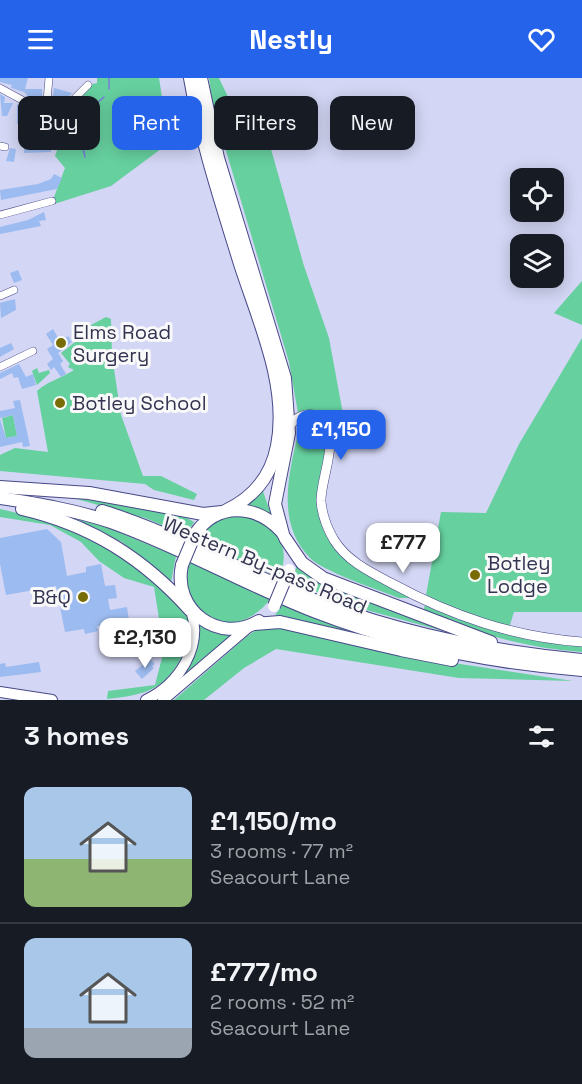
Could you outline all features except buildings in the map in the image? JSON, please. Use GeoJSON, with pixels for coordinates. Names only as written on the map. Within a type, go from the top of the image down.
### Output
{"type":"FeatureCollection","features":[{"type":"Feature","properties":{"kind":"highway"},"geometry":{"type":"LineString","coordinates":[[190,78],[208,161],[267,351],[279,410],[278,439],[269,472],[252,494],[207,521],[195,534],[182,565],[181,590],[191,610]]}},
{"type":"Feature","properties":{"kind":"highway"},"geometry":{"type":"LineString","coordinates":[[201,78],[218,158],[280,356],[287,391],[290,425],[288,448],[275,504],[290,554],[289,570],[274,606],[252,625]]}},
{"type":"Feature","properties":{"kind":"highway"},"geometry":{"type":"LineString","coordinates":[[0,489],[89,493],[203,514],[241,510],[257,513],[270,521],[284,536],[308,568],[343,586],[482,640],[582,660]]}},
{"type":"Feature","properties":{"kind":"highway"},"geometry":{"type":"LineString","coordinates":[[0,489],[81,505],[145,530]]}},
{"type":"Feature","properties":{"kind":"highway"},"geometry":{"type":"LineString","coordinates":[[0,498],[81,513],[145,530]]}},
{"type":"Feature","properties":{"kind":"highway"},"geometry":{"type":"LineString","coordinates":[[0,504],[61,519],[109,541],[147,567],[204,622],[217,627],[233,629],[280,622],[464,662],[558,668]]}},
{"type":"Feature","properties":{"kind":"highway","name":"Western By-pass Road"},"geometry":{"type":"LineString","coordinates":[[145,530],[300,594],[384,624],[491,649],[582,660]]}},
{"type":"Feature","properties":{"kind":"highway","name":"Western By-pass Road"},"geometry":{"type":"LineString","coordinates":[[145,530],[292,602],[360,627],[467,655],[582,670]]}},
{"type":"Feature","properties":{"kind":"main road"},"geometry":{"type":"LineString","coordinates":[[146,700],[167,687],[186,663],[195,635],[191,610]]}},
{"type":"Feature","properties":{"kind":"main road"},"geometry":{"type":"LineString","coordinates":[[163,700],[252,625]]}},
{"type":"Feature","properties":{"kind":"main road"},"geometry":{"type":"LineString","coordinates":[[0,692],[52,700]]}},
{"type":"Feature","properties":{"kind":"street"},"geometry":{"type":"LineString","coordinates":[[47,96],[49,78]]}},
{"type":"Feature","properties":{"kind":"street"},"geometry":{"type":"LineString","coordinates":[[77,96],[88,85]]}},
{"type":"Feature","properties":{"kind":"street"},"geometry":{"type":"LineString","coordinates":[[0,88],[18,97]]}},
{"type":"Feature","properties":{"kind":"street"},"geometry":{"type":"LineString","coordinates":[[0,215],[52,201]]}},
{"type":"Feature","properties":{"kind":"street"},"geometry":{"type":"LineString","coordinates":[[0,296],[14,290]]}},
{"type":"Feature","properties":{"kind":"street"},"geometry":{"type":"LineString","coordinates":[[0,367],[33,351]]}},
{"type":"Feature","properties":{"kind":"street"},"geometry":{"type":"LineString","coordinates":[[290,425],[297,418],[311,414],[324,419],[330,426],[331,439],[321,501],[327,526],[338,546],[368,571],[426,601],[468,619],[507,631],[547,639],[582,642]]}},
{"type":"Feature","properties":{"kind":"green space"},"geometry":{"type":"Polygon","coordinates":[[[97,78],[159,78],[162,96],[112,96],[112,150],[160,150],[111,186],[51,205],[65,168],[55,156],[57,150],[100,150],[100,96],[77,96],[88,85],[97,83],[97,78]]]}},
{"type":"Feature","properties":{"kind":"green space"},"geometry":{"type":"Polygon","coordinates":[[[209,78],[219,78],[228,96],[214,96],[214,110],[209,78]]]}},
{"type":"Feature","properties":{"kind":"green space"},"geometry":{"type":"Polygon","coordinates":[[[226,150],[271,150],[304,266],[329,338],[343,414],[339,436],[332,423],[323,415],[298,413],[289,362],[226,150]]]}},
{"type":"Feature","properties":{"kind":"green space"},"geometry":{"type":"Polygon","coordinates":[[[582,281],[582,325],[554,313],[582,281]]]}},
{"type":"Feature","properties":{"kind":"green space","name":"Botley School"},"geometry":{"type":"Polygon","coordinates":[[[106,317],[111,319],[112,356],[121,415],[143,476],[161,476],[197,494],[194,500],[154,490],[145,484],[0,471],[0,455],[15,448],[48,452],[37,391],[74,370],[68,367],[70,364],[61,353],[79,339],[76,333],[106,317]]]}},
{"type":"Feature","properties":{"kind":"green space"},"geometry":{"type":"Polygon","coordinates":[[[582,338],[582,612],[514,612],[509,628],[468,616],[426,595],[441,512],[486,513],[519,444],[582,338]]]}},
{"type":"Feature","properties":{"kind":"green space"},"geometry":{"type":"Polygon","coordinates":[[[37,368],[39,373],[49,370],[50,373],[37,385],[32,371],[37,368]]]}},
{"type":"Feature","properties":{"kind":"green space"},"geometry":{"type":"Polygon","coordinates":[[[13,415],[17,436],[6,438],[2,418],[13,415]]]}},
{"type":"Feature","properties":{"kind":"green space"},"geometry":{"type":"Polygon","coordinates":[[[307,421],[322,424],[325,432],[326,454],[318,506],[322,526],[330,542],[357,568],[412,598],[399,598],[327,569],[310,558],[299,544],[288,512],[289,477],[300,425],[307,421]]]}},
{"type":"Feature","properties":{"kind":"green space"},"geometry":{"type":"Polygon","coordinates":[[[262,488],[270,512],[274,512],[273,516],[246,505],[262,488]]]}},
{"type":"Feature","properties":{"kind":"green space"},"geometry":{"type":"Polygon","coordinates":[[[62,495],[177,512],[194,522],[186,535],[145,518],[62,495]]]}},
{"type":"Feature","properties":{"kind":"green space"},"geometry":{"type":"Polygon","coordinates":[[[0,509],[69,530],[111,550],[150,577],[178,603],[188,619],[188,636],[181,658],[167,678],[150,690],[131,696],[107,699],[108,691],[155,685],[164,650],[154,587],[124,578],[99,561],[81,542],[50,525],[0,517],[0,509]]]}},
{"type":"Feature","properties":{"kind":"green space"},"geometry":{"type":"Polygon","coordinates":[[[246,514],[266,525],[279,538],[284,554],[280,578],[198,541],[212,523],[246,514]]]}},
{"type":"Feature","properties":{"kind":"green space"},"geometry":{"type":"Polygon","coordinates":[[[72,518],[104,526],[176,556],[171,582],[122,542],[72,518]]]}},
{"type":"Feature","properties":{"kind":"green space"},"geometry":{"type":"Polygon","coordinates":[[[188,561],[271,598],[257,613],[241,621],[226,623],[212,619],[199,611],[191,598],[186,581],[188,561]]]}},
{"type":"Feature","properties":{"kind":"green space"},"geometry":{"type":"Polygon","coordinates":[[[297,564],[447,632],[359,608],[292,583],[297,564]]]}},
{"type":"Feature","properties":{"kind":"green space"},"geometry":{"type":"Polygon","coordinates":[[[284,603],[376,638],[275,615],[284,603]]]}},
{"type":"Feature","properties":{"kind":"green space"},"geometry":{"type":"Polygon","coordinates":[[[425,605],[522,636],[582,645],[582,652],[541,647],[481,633],[423,612],[425,605]]]}},
{"type":"Feature","properties":{"kind":"green space"},"geometry":{"type":"Polygon","coordinates":[[[199,623],[234,634],[186,675],[184,673],[198,646],[199,623]]]}},
{"type":"Feature","properties":{"kind":"green space"},"geometry":{"type":"Polygon","coordinates":[[[291,628],[414,657],[573,681],[459,678],[276,649],[244,668],[204,700],[174,700],[246,637],[258,629],[291,628]]]}},
{"type":"Feature","properties":{"kind":"waterway"},"geometry":{"type":"LineString","coordinates":[[109,78],[109,89]]}},
{"type":"Feature","properties":{"kind":"waterway"},"geometry":{"type":"LineString","coordinates":[[100,100],[104,97]]}},
{"type":"Feature","properties":{"kind":"waterway"},"geometry":{"type":"LineString","coordinates":[[83,150],[85,157]]}},
{"type":"Feature","properties":{"kind":"place","name":"Elms Road Surgery"},"geometry":{"type":"Point","coordinates":[61,343]}},
{"type":"Feature","properties":{"kind":"place","name":"Botley School"},"geometry":{"type":"Point","coordinates":[60,403]}},
{"type":"Feature","properties":{"kind":"place","name":"Botley Lodge"},"geometry":{"type":"Point","coordinates":[475,575]}},
{"type":"Feature","properties":{"kind":"place","name":"B&Q"},"geometry":{"type":"Point","coordinates":[83,597]}}]}
